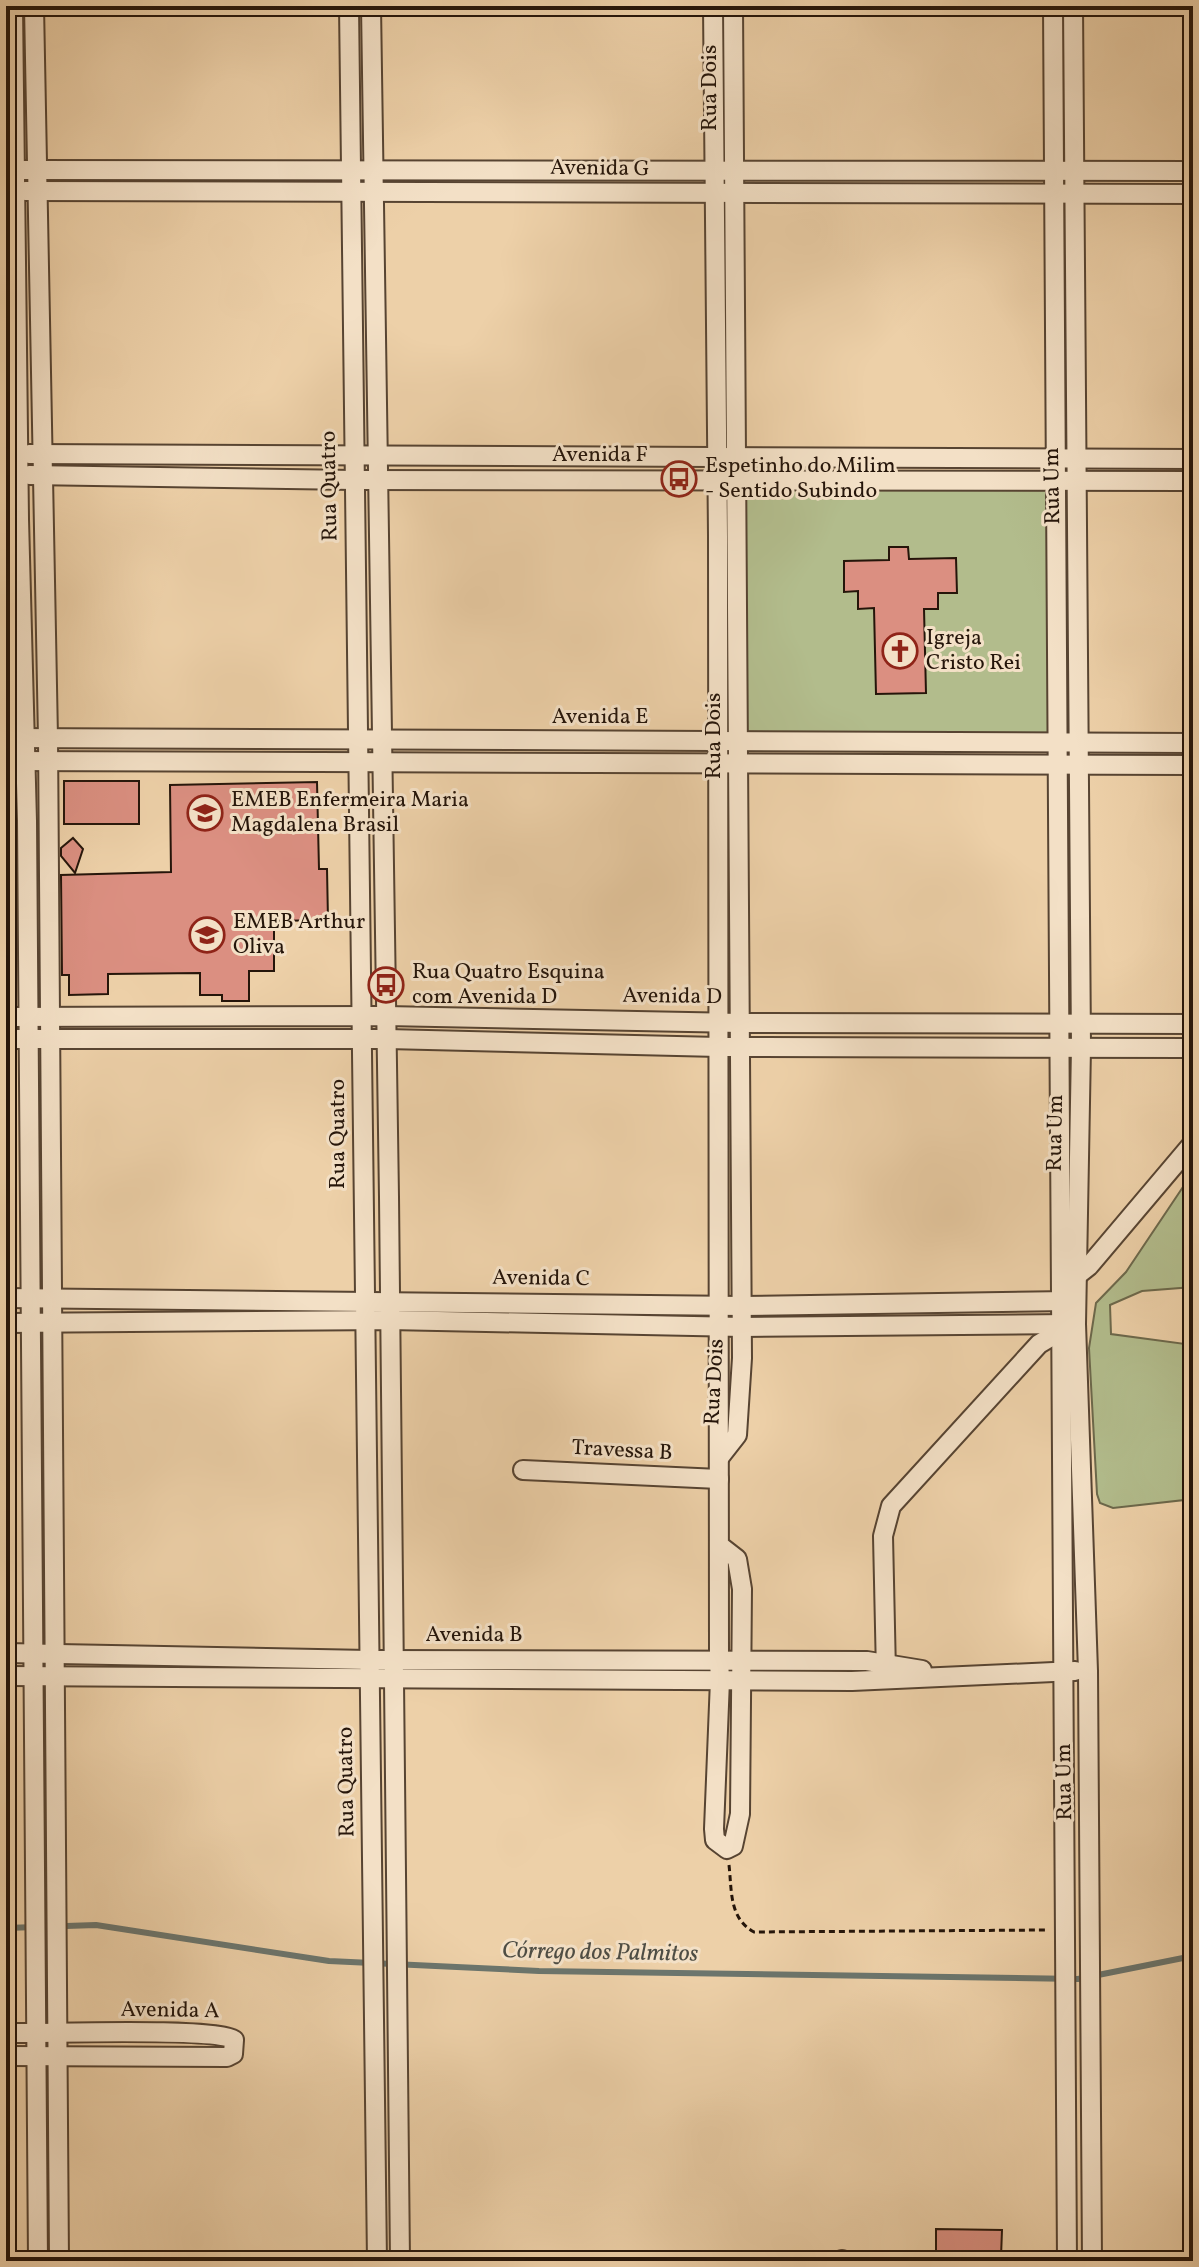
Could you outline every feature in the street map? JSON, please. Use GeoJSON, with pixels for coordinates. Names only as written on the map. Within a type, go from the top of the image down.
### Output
{"type":"FeatureCollection","features":[{"type":"Feature","properties":{"kind":"street"},"geometry":{"type":"LineString","coordinates":[[13,6],[12,476],[26,738],[26,1040],[38,1902],[38,2261]]}},
{"type":"Feature","properties":{"kind":"street"},"geometry":{"type":"LineString","coordinates":[[34,6],[40,454],[48,738],[47,1039],[56,1676],[59,2261]]}},
{"type":"Feature","properties":{"kind":"street","name":"Rua Dois"},"geometry":{"type":"LineString","coordinates":[[713,6],[720,1680],[714,1829],[715,1840],[727,1849]]}},
{"type":"Feature","properties":{"kind":"street","name":"Rua Dois"},"geometry":{"type":"LineString","coordinates":[[719,1458],[732,1446],[740,1419],[742,1327],[733,6]]}},
{"type":"Feature","properties":{"kind":"street","name":"Rua Um"},"geometry":{"type":"LineString","coordinates":[[1053,6],[1059,1047],[1068,1291]]}},
{"type":"Feature","properties":{"kind":"street","name":"Rua Um"},"geometry":{"type":"LineString","coordinates":[[1067,2261],[1064,1671],[1067,1328],[1081,1047],[1073,6]]}},
{"type":"Feature","properties":{"kind":"street"},"geometry":{"type":"LineString","coordinates":[[349,13],[371,12]]}},
{"type":"Feature","properties":{"kind":"street","name":"Rua Quatro"},"geometry":{"type":"LineString","coordinates":[[371,12],[387,1039],[400,2261]]}},
{"type":"Feature","properties":{"kind":"street","name":"Rua Quatro"},"geometry":{"type":"LineString","coordinates":[[349,13],[377,2261]]}},
{"type":"Feature","properties":{"kind":"street","name":"Avenida G"},"geometry":{"type":"LineString","coordinates":[[11,169],[1193,171]]}},
{"type":"Feature","properties":{"kind":"street"},"geometry":{"type":"LineString","coordinates":[[513,170],[515,192]]}},
{"type":"Feature","properties":{"kind":"street"},"geometry":{"type":"LineString","coordinates":[[1158,171],[1160,193]]}},
{"type":"Feature","properties":{"kind":"street"},"geometry":{"type":"LineString","coordinates":[[872,195],[873,172]]}},
{"type":"Feature","properties":{"kind":"street","name":"Avenida G"},"geometry":{"type":"LineString","coordinates":[[11,191],[1193,194]]}},
{"type":"Feature","properties":{"kind":"street"},"geometry":{"type":"LineString","coordinates":[[351,248],[375,247]]}},
{"type":"Feature","properties":{"kind":"street","name":"Avenida F"},"geometry":{"type":"LineString","coordinates":[[12,454],[1193,459]]}},
{"type":"Feature","properties":{"kind":"street","name":"Avenida F"},"geometry":{"type":"LineString","coordinates":[[12,476],[354,480],[1193,481]]}},
{"type":"Feature","properties":{"kind":"street","name":"Avenida E"},"geometry":{"type":"LineString","coordinates":[[6,738],[1193,743]]}},
{"type":"Feature","properties":{"kind":"street"},"geometry":{"type":"LineString","coordinates":[[896,742],[896,764]]}},
{"type":"Feature","properties":{"kind":"street"},"geometry":{"type":"LineString","coordinates":[[1158,743],[1159,765]]}},
{"type":"Feature","properties":{"kind":"street","name":"Avenida E"},"geometry":{"type":"LineString","coordinates":[[6,761],[1193,765]]}},
{"type":"Feature","properties":{"kind":"street","name":"Avenida D"},"geometry":{"type":"LineString","coordinates":[[6,1017],[386,1016],[740,1023],[1193,1024]]}},
{"type":"Feature","properties":{"kind":"street"},"geometry":{"type":"LineString","coordinates":[[6,1039],[387,1039],[719,1047],[1193,1048]]}},
{"type":"Feature","properties":{"kind":"street"},"geometry":{"type":"LineString","coordinates":[[1068,1291],[1193,1143]]}},
{"type":"Feature","properties":{"kind":"street","name":"Avenida C"},"geometry":{"type":"LineString","coordinates":[[6,1298],[742,1306],[1068,1291]]}},
{"type":"Feature","properties":{"kind":"street"},"geometry":{"type":"LineString","coordinates":[[259,1300],[261,1321]]}},
{"type":"Feature","properties":{"kind":"street","name":"Avenida C"},"geometry":{"type":"LineString","coordinates":[[6,1323],[389,1320],[742,1327],[1067,1328]]}},
{"type":"Feature","properties":{"kind":"street"},"geometry":{"type":"LineString","coordinates":[[886,1671],[883,1536],[891,1506],[1039,1344],[1067,1328]]}},
{"type":"Feature","properties":{"kind":"street","name":"Rua Um"},"geometry":{"type":"LineString","coordinates":[[1067,1328],[1088,1671],[1092,2261]]}},
{"type":"Feature","properties":{"kind":"street","name":"Travessa B"},"geometry":{"type":"LineString","coordinates":[[523,1470],[719,1479]]}},
{"type":"Feature","properties":{"kind":"street"},"geometry":{"type":"LineString","coordinates":[[719,1545],[737,1559],[740,1568],[743,1660],[740,1814],[733,1846],[727,1849]]}},
{"type":"Feature","properties":{"kind":"street","name":"Avenida B"},"geometry":{"type":"LineString","coordinates":[[6,1653],[369,1660],[743,1660],[940,1675],[1088,1671]]}},
{"type":"Feature","properties":{"kind":"street"},"geometry":{"type":"LineString","coordinates":[[252,1657],[252,1679]]}},
{"type":"Feature","properties":{"kind":"street","name":"Avenida B"},"geometry":{"type":"LineString","coordinates":[[6,1676],[369,1681],[742,1680],[886,1671]]}},
{"type":"Feature","properties":{"kind":"street","name":"Avenida A"},"geometry":{"type":"LineString","coordinates":[[6,2033],[211,2035],[234,2040],[233,2054],[227,2057],[6,2056]]}},
{"type":"Feature","properties":{"kind":"street"},"geometry":{"type":"LineString","coordinates":[[375,2059],[397,2058]]}},
{"type":"Feature","properties":{"kind":"path"},"geometry":{"type":"LineString","coordinates":[[727,1849],[734,1913],[741,1925],[754,1932],[1066,1936]]}},
{"type":"Feature","properties":{"kind":"green space"},"geometry":{"type":"Polygon","coordinates":[[[736,479],[1056,482],[1057,742],[738,741],[736,479]]]}},
{"type":"Feature","properties":{"kind":"green space"},"geometry":{"type":"Polygon","coordinates":[[[1193,1172],[1193,1287],[1142,1291],[1110,1305],[1111,1334],[1193,1345],[1193,1499],[1113,1508],[1100,1503],[1097,1494],[1089,1348],[1096,1303],[1126,1272],[1193,1172]]]}},
{"type":"Feature","properties":{"kind":"building","name":"Igreja Cristo Rei"},"geometry":{"type":"Polygon","coordinates":[[[889,547],[908,547],[909,559],[956,558],[957,593],[938,593],[938,609],[924,609],[926,693],[876,694],[874,608],[858,609],[858,591],[844,592],[844,561],[889,560],[889,547]]]}},
{"type":"Feature","properties":{"kind":"building"},"geometry":{"type":"Polygon","coordinates":[[[64,781],[139,781],[139,824],[64,824],[64,781]]]}},
{"type":"Feature","properties":{"kind":"building","name":"EMEB Arthur Oliva"},"geometry":{"type":"Polygon","coordinates":[[[317,782],[319,869],[327,869],[328,920],[274,921],[274,971],[249,971],[249,1001],[222,1001],[222,995],[200,995],[200,973],[108,974],[108,994],[69,995],[69,975],[62,975],[61,875],[171,872],[170,785],[317,782]]]}},
{"type":"Feature","properties":{"kind":"building"},"geometry":{"type":"Polygon","coordinates":[[[73,838],[83,849],[75,873],[61,856],[61,848],[73,838]]]}},
{"type":"Feature","properties":{"kind":"building"},"geometry":{"type":"Polygon","coordinates":[[[936,2229],[1002,2230],[1001,2257],[936,2256],[936,2229]]]}},
{"type":"Feature","properties":{"kind":"waterway","name":"Córrego dos Palmitos"},"geometry":{"type":"LineString","coordinates":[[6,1928],[96,1925],[329,1961],[539,1971],[1078,1979],[1193,1956]]}},
{"type":"Feature","properties":{"kind":"place","name":"Espetinho do Milim - Sentido Subindo"},"geometry":{"type":"Point","coordinates":[679,479]}},
{"type":"Feature","properties":{"kind":"place","name":"Igreja Cristo Rei"},"geometry":{"type":"Point","coordinates":[900,651]}},
{"type":"Feature","properties":{"kind":"place","name":"EMEB Enfermeira Maria Magdalena Brasil"},"geometry":{"type":"Point","coordinates":[205,813]}},
{"type":"Feature","properties":{"kind":"place","name":"EMEB Arthur Oliva"},"geometry":{"type":"Point","coordinates":[207,935]}},
{"type":"Feature","properties":{"kind":"place","name":"Rua Quatro Esquina com Avenida D"},"geometry":{"type":"Point","coordinates":[386,985]}}]}
